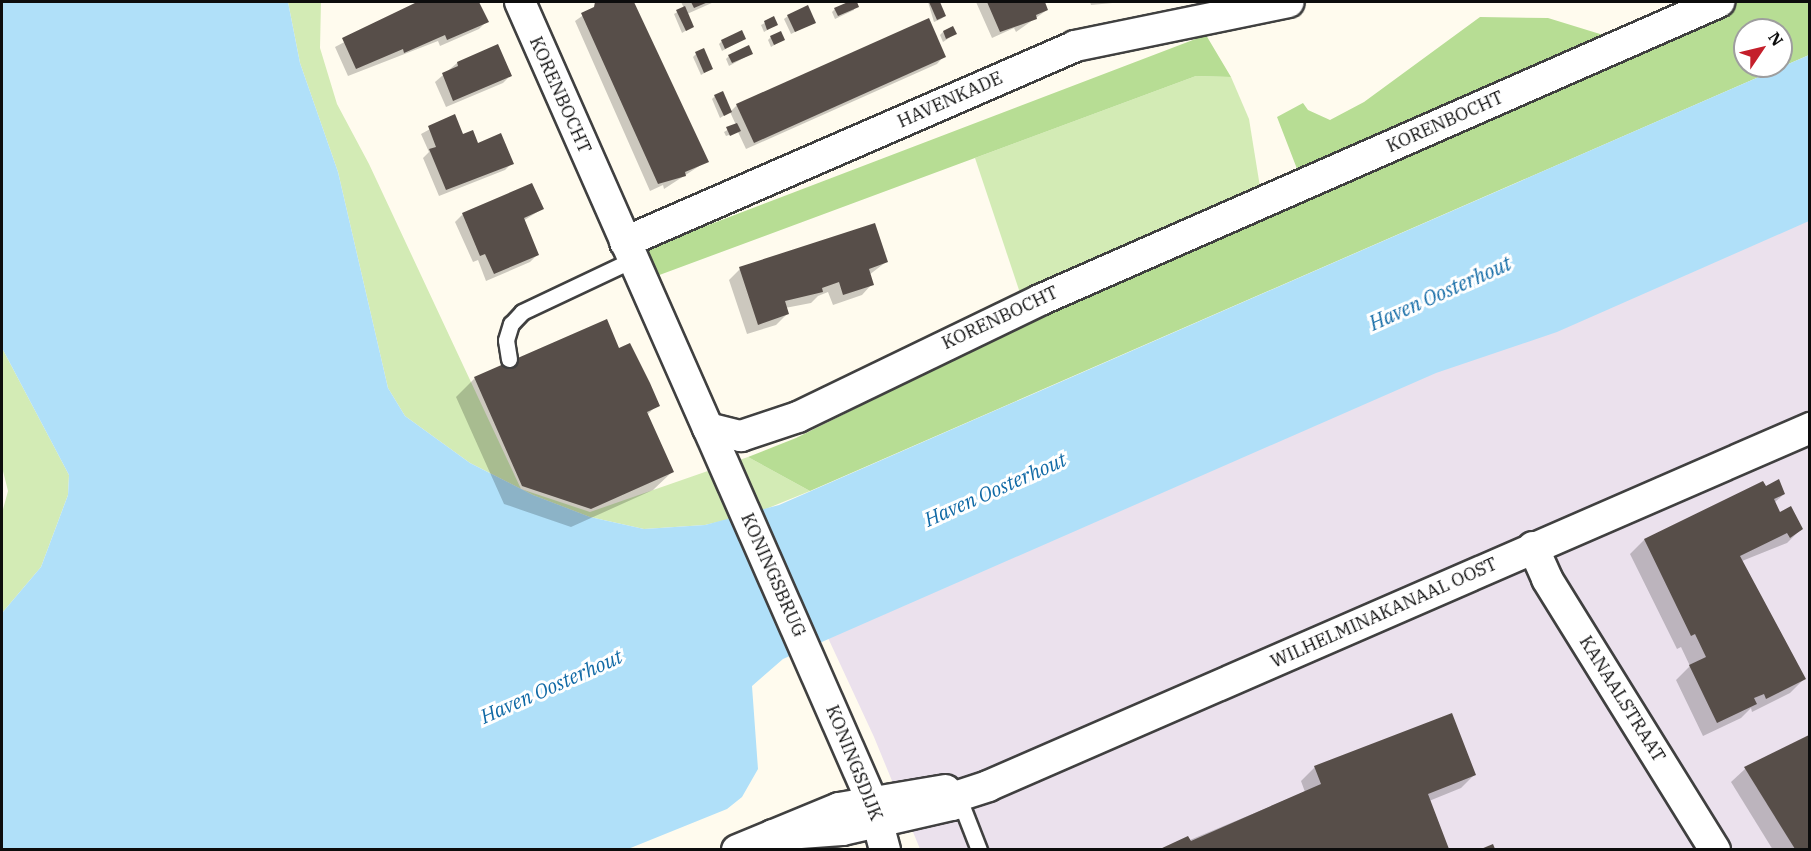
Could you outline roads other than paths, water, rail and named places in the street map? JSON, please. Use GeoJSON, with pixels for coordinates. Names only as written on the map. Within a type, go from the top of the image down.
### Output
{"type":"FeatureCollection","features":[{"type":"Feature","properties":{"kind":"street","name":"KORENBOCHT"},"geometry":{"type":"LineString","coordinates":[[520,2],[708,428],[741,436],[798,417],[1040,300],[1719,2]]}},
{"type":"Feature","properties":{"kind":"street","name":"HAVENKADE"},"geometry":{"type":"LineString","coordinates":[[629,251],[1075,46],[1289,2]]}},
{"type":"Feature","properties":{"kind":"street","name":"KONINGSBRUG"},"geometry":{"type":"LineString","coordinates":[[708,428],[818,678]]}},
{"type":"Feature","properties":{"kind":"street","name":"WILHELMINAKANAAL OOST"},"geometry":{"type":"LineString","coordinates":[[737,849],[773,835],[879,824],[952,805],[958,796],[988,786],[1809,428]]}},
{"type":"Feature","properties":{"kind":"street","name":"KANAALSTRAAT"},"geometry":{"type":"LineString","coordinates":[[1533,547],[1547,579],[1715,849]]}},
{"type":"Feature","properties":{"kind":"street","name":"KONINGSDIJK"},"geometry":{"type":"LineString","coordinates":[[818,678],[879,824]]}},
{"type":"Feature","properties":{"kind":"lane"},"geometry":{"type":"LineString","coordinates":[[509,359],[506,340],[511,324],[522,312],[629,251]]}},
{"type":"Feature","properties":{"kind":"lane"},"geometry":{"type":"LineString","coordinates":[[958,796],[979,849]]}},
{"type":"Feature","properties":{"kind":"water","name":"Haven Oosterhout"},"geometry":{"type":"Polygon","coordinates":[[[2,2],[288,2],[300,63],[338,172],[388,388],[405,416],[470,463],[533,495],[590,517],[644,529],[705,525],[779,505],[1756,78],[1793,78],[1793,62],[1809,55],[1809,221],[1557,332],[1436,373],[783,659],[752,686],[758,769],[742,797],[727,809],[628,849],[2,850],[2,613],[41,567],[68,495],[69,475],[2,348],[2,2]]]}}]}
